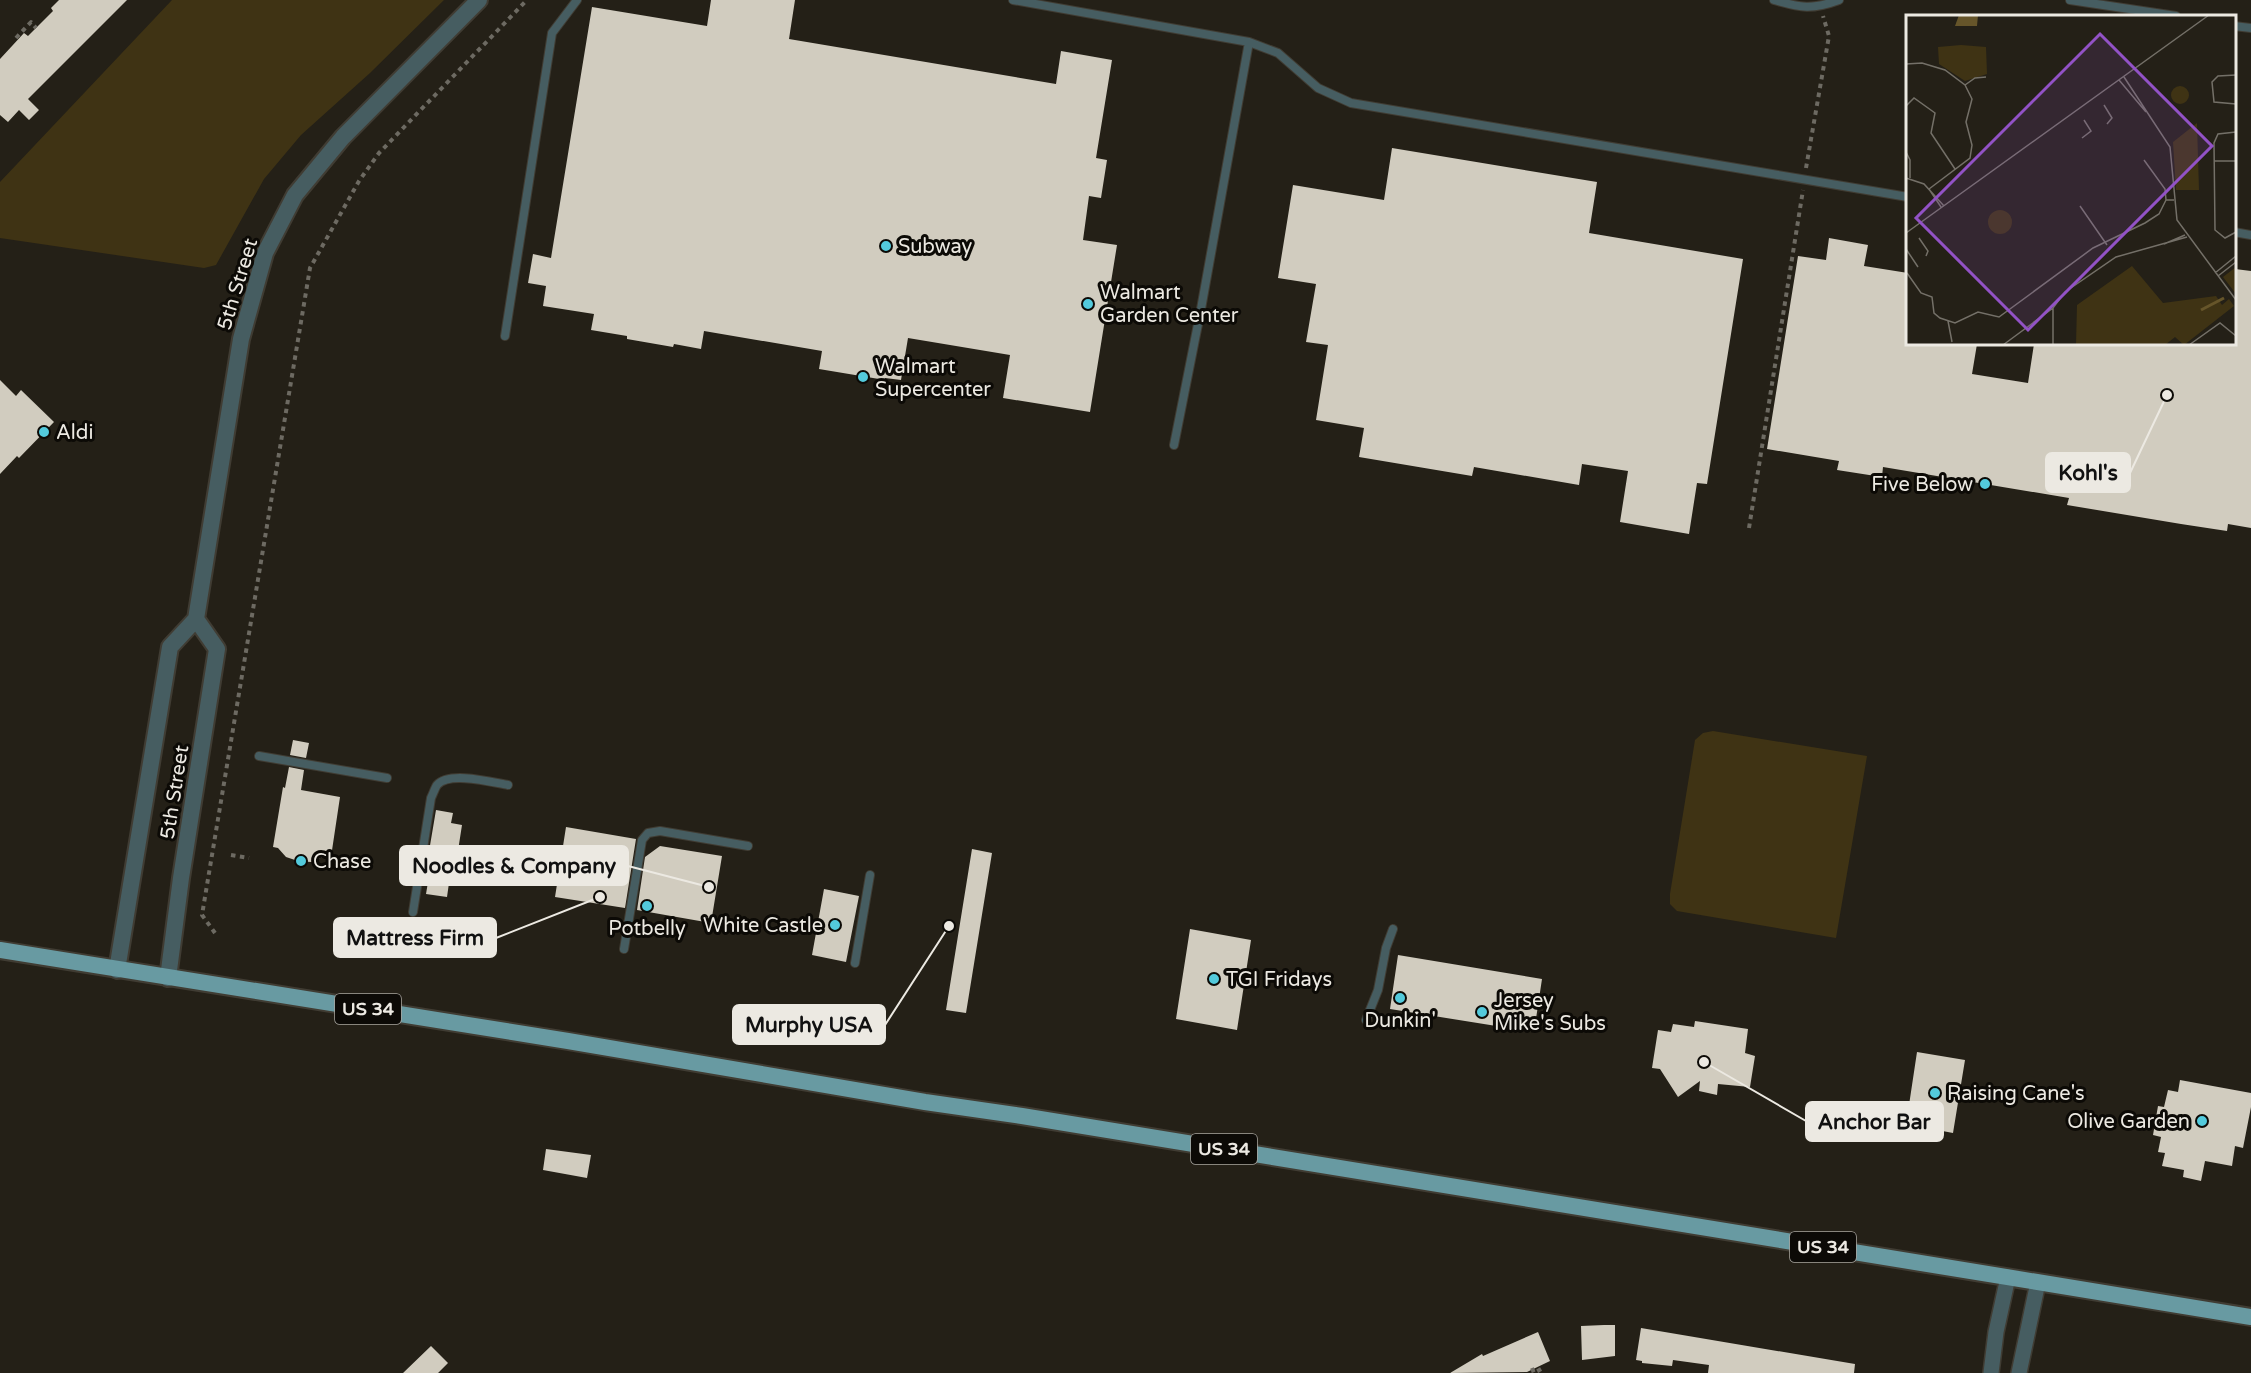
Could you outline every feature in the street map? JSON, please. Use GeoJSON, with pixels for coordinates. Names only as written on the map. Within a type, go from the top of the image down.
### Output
{"type":"FeatureCollection","features":[{"type":"Feature","properties":{"kind":"main road","name":"US 34"},"geometry":{"type":"LineString","coordinates":[[0,950],[2251,1317]]}},
{"type":"Feature","properties":{"kind":"street","name":"5th Street"},"geometry":{"type":"LineString","coordinates":[[117,970],[170,647],[196,619],[242,339],[265,253],[295,195],[343,137],[479,0]]}},
{"type":"Feature","properties":{"kind":"street","name":"5th Street"},"geometry":{"type":"LineString","coordinates":[[168,978],[181,878],[217,649],[196,619]]}},
{"type":"Feature","properties":{"kind":"street"},"geometry":{"type":"LineString","coordinates":[[1991,1373],[1996,1332],[2008,1277]]}},
{"type":"Feature","properties":{"kind":"street"},"geometry":{"type":"LineString","coordinates":[[2019,1373],[2038,1282]]}},
{"type":"Feature","properties":{"kind":"lane"},"geometry":{"type":"LineString","coordinates":[[506,336],[552,33],[577,0]]}},
{"type":"Feature","properties":{"kind":"lane"},"geometry":{"type":"LineString","coordinates":[[1013,0],[1249,42],[1278,53],[1318,88],[1351,103],[1906,197]]}},
{"type":"Feature","properties":{"kind":"lane"},"geometry":{"type":"LineString","coordinates":[[1774,0],[1796,6],[1819,8],[1839,0]]}},
{"type":"Feature","properties":{"kind":"lane"},"geometry":{"type":"LineString","coordinates":[[2070,0],[2169,15]]}},
{"type":"Feature","properties":{"kind":"lane"},"geometry":{"type":"LineString","coordinates":[[2236,26],[2251,28]]}},
{"type":"Feature","properties":{"kind":"lane"},"geometry":{"type":"LineString","coordinates":[[1174,445],[1249,42]]}},
{"type":"Feature","properties":{"kind":"lane"},"geometry":{"type":"LineString","coordinates":[[2236,232],[2251,235]]}},
{"type":"Feature","properties":{"kind":"lane"},"geometry":{"type":"LineString","coordinates":[[259,756],[387,778]]}},
{"type":"Feature","properties":{"kind":"lane"},"geometry":{"type":"LineString","coordinates":[[414,912],[431,798],[437,785],[447,778],[464,778],[508,785]]}},
{"type":"Feature","properties":{"kind":"lane"},"geometry":{"type":"LineString","coordinates":[[624,949],[642,840],[648,833],[660,831],[748,846]]}},
{"type":"Feature","properties":{"kind":"lane"},"geometry":{"type":"LineString","coordinates":[[855,963],[870,875]]}},
{"type":"Feature","properties":{"kind":"lane"},"geometry":{"type":"LineString","coordinates":[[1366,1020],[1378,990],[1386,948],[1394,929]]}},
{"type":"Feature","properties":{"kind":"path"},"geometry":{"type":"LineString","coordinates":[[214,933],[202,915],[310,268],[359,181],[379,153],[527,0]]}},
{"type":"Feature","properties":{"kind":"path"},"geometry":{"type":"LineString","coordinates":[[1749,528],[1829,36],[1819,8]]}},
{"type":"Feature","properties":{"kind":"path"},"geometry":{"type":"LineString","coordinates":[[16,38],[31,22],[36,28]]}},
{"type":"Feature","properties":{"kind":"path"},"geometry":{"type":"LineString","coordinates":[[231,855],[249,858]]}},
{"type":"Feature","properties":{"kind":"path"},"geometry":{"type":"LineString","coordinates":[[1532,1368],[1534,1372],[1543,1368]]}},
{"type":"Feature","properties":{"kind":"shaded area"},"geometry":{"type":"Polygon","coordinates":[[[172,0],[444,0],[370,73],[301,135],[264,179],[216,265],[204,268],[0,238],[0,182],[172,0]]]}},
{"type":"Feature","properties":{"kind":"shaded area"},"geometry":{"type":"Polygon","coordinates":[[[1713,731],[1867,756],[1836,938],[1677,911],[1670,904],[1695,740],[1703,733],[1713,731]]]}},
{"type":"Feature","properties":{"kind":"building"},"geometry":{"type":"Polygon","coordinates":[[[59,0],[127,0],[28,99],[39,110],[29,120],[19,110],[8,122],[0,115],[0,59],[24,33],[28,36],[53,11],[51,8],[59,0]]]}},
{"type":"Feature","properties":{"kind":"building"},"geometry":{"type":"Polygon","coordinates":[[[711,0],[795,0],[789,39],[1056,84],[1061,51],[1112,60],[1096,158],[1107,160],[1101,198],[1089,196],[1083,240],[1117,245],[1090,412],[1003,398],[1010,355],[908,338],[901,380],[885,378],[885,380],[819,369],[822,351],[704,331],[701,349],[674,344],[673,347],[591,330],[594,314],[543,306],[546,286],[528,283],[533,254],[551,258],[592,7],[707,26],[711,0]]]}},
{"type":"Feature","properties":{"kind":"building"},"geometry":{"type":"Polygon","coordinates":[[[1392,148],[1597,182],[1589,233],[1743,259],[1707,484],[1697,483],[1689,534],[1620,522],[1628,471],[1582,464],[1579,485],[1474,467],[1472,476],[1359,457],[1364,428],[1316,420],[1328,345],[1306,342],[1316,284],[1278,278],[1293,185],[1384,200],[1392,148]]]}},
{"type":"Feature","properties":{"kind":"building"},"geometry":{"type":"Polygon","coordinates":[[[1829,238],[1868,245],[1864,266],[1906,273],[1906,345],[1977,345],[1972,374],[2028,383],[2034,345],[2236,345],[2236,269],[2251,271],[2251,528],[2228,524],[2227,531],[2181,524],[2067,505],[2069,498],[1883,467],[1882,477],[1837,470],[1839,461],[1767,449],[1798,256],[1826,260],[1829,238]]]}},
{"type":"Feature","properties":{"kind":"building"},"geometry":{"type":"Polygon","coordinates":[[[0,380],[16,396],[21,390],[54,422],[0,474],[0,380]]]}},
{"type":"Feature","properties":{"kind":"building"},"geometry":{"type":"Polygon","coordinates":[[[293,740],[309,743],[306,758],[290,755],[293,740]]]}},
{"type":"Feature","properties":{"kind":"building"},"geometry":{"type":"Polygon","coordinates":[[[289,767],[304,770],[301,790],[340,797],[331,857],[325,856],[311,862],[298,861],[286,857],[278,848],[273,847],[283,787],[285,788],[289,767]]]}},
{"type":"Feature","properties":{"kind":"building"},"geometry":{"type":"Polygon","coordinates":[[[436,810],[453,813],[451,823],[462,825],[455,870],[451,869],[447,897],[426,894],[430,870],[426,869],[436,810]]]}},
{"type":"Feature","properties":{"kind":"building"},"geometry":{"type":"Polygon","coordinates":[[[566,827],[636,839],[625,908],[555,897],[566,827]]]}},
{"type":"Feature","properties":{"kind":"building"},"geometry":{"type":"Polygon","coordinates":[[[660,846],[722,856],[711,923],[637,910],[645,857],[660,846]]]}},
{"type":"Feature","properties":{"kind":"building"},"geometry":{"type":"Polygon","coordinates":[[[972,849],[992,853],[966,1013],[946,1010],[972,849]]]}},
{"type":"Feature","properties":{"kind":"building"},"geometry":{"type":"Polygon","coordinates":[[[824,889],[859,896],[846,962],[812,955],[824,889]]]}},
{"type":"Feature","properties":{"kind":"building","name":"TGI Fridays"},"geometry":{"type":"Polygon","coordinates":[[[1190,929],[1251,940],[1237,1030],[1176,1019],[1190,929]]]}},
{"type":"Feature","properties":{"kind":"building"},"geometry":{"type":"Polygon","coordinates":[[[1398,955],[1542,979],[1534,1032],[1390,1009],[1398,955]]]}},
{"type":"Feature","properties":{"kind":"building"},"geometry":{"type":"Polygon","coordinates":[[[1695,1021],[1748,1029],[1745,1053],[1755,1056],[1750,1087],[1718,1084],[1717,1095],[1699,1091],[1700,1081],[1678,1097],[1660,1069],[1652,1068],[1658,1030],[1671,1032],[1673,1024],[1694,1027],[1695,1021]]]}},
{"type":"Feature","properties":{"kind":"building","name":"Raising Cane's"},"geometry":{"type":"Polygon","coordinates":[[[1917,1052],[1965,1060],[1953,1133],[1932,1129],[1931,1136],[1915,1133],[1916,1127],[1906,1125],[1917,1052]]]}},
{"type":"Feature","properties":{"kind":"building","name":"Olive Garden"},"geometry":{"type":"Polygon","coordinates":[[[2180,1080],[2251,1093],[2251,1107],[2243,1148],[2235,1146],[2232,1166],[2205,1161],[2201,1181],[2183,1177],[2184,1170],[2162,1166],[2165,1153],[2158,1152],[2161,1137],[2153,1135],[2158,1106],[2164,1107],[2168,1090],[2178,1092],[2180,1080]]]}},
{"type":"Feature","properties":{"kind":"building"},"geometry":{"type":"Polygon","coordinates":[[[546,1149],[591,1155],[587,1178],[543,1170],[546,1149]]]}},
{"type":"Feature","properties":{"kind":"building"},"geometry":{"type":"Polygon","coordinates":[[[1615,1325],[1615,1356],[1582,1360],[1581,1326],[1615,1325]]]}},
{"type":"Feature","properties":{"kind":"building"},"geometry":{"type":"Polygon","coordinates":[[[1641,1328],[1855,1364],[1854,1373],[1708,1373],[1709,1365],[1673,1360],[1672,1366],[1642,1363],[1636,1360],[1641,1328]]]}},
{"type":"Feature","properties":{"kind":"building"},"geometry":{"type":"Polygon","coordinates":[[[1538,1332],[1550,1361],[1527,1372],[1450,1373],[1482,1354],[1483,1356],[1538,1332]]]}},
{"type":"Feature","properties":{"kind":"building"},"geometry":{"type":"Polygon","coordinates":[[[431,1346],[448,1363],[438,1373],[403,1373],[431,1346]]]}},
{"type":"Feature","properties":{"kind":"place","name":"Subway"},"geometry":{"type":"Point","coordinates":[886,246]}},
{"type":"Feature","properties":{"kind":"place","name":"Walmart Garden Center"},"geometry":{"type":"Point","coordinates":[1088,304]}},
{"type":"Feature","properties":{"kind":"place","name":"Walmart Supercenter"},"geometry":{"type":"Point","coordinates":[863,377]}},
{"type":"Feature","properties":{"kind":"place","name":"Kohl's"},"geometry":{"type":"Point","coordinates":[2167,395]}},
{"type":"Feature","properties":{"kind":"place","name":"Aldi"},"geometry":{"type":"Point","coordinates":[44,432]}},
{"type":"Feature","properties":{"kind":"place","name":"Five Below"},"geometry":{"type":"Point","coordinates":[1985,484]}},
{"type":"Feature","properties":{"kind":"place","name":"Chase"},"geometry":{"type":"Point","coordinates":[301,861]}},
{"type":"Feature","properties":{"kind":"place","name":"Noodles & Company"},"geometry":{"type":"Point","coordinates":[709,887]}},
{"type":"Feature","properties":{"kind":"place","name":"Mattress Firm"},"geometry":{"type":"Point","coordinates":[600,897]}},
{"type":"Feature","properties":{"kind":"place","name":"Potbelly"},"geometry":{"type":"Point","coordinates":[647,906]}},
{"type":"Feature","properties":{"kind":"place","name":"White Castle"},"geometry":{"type":"Point","coordinates":[835,925]}},
{"type":"Feature","properties":{"kind":"place","name":"Murphy USA"},"geometry":{"type":"Point","coordinates":[949,926]}},
{"type":"Feature","properties":{"kind":"place","name":"TGI Fridays"},"geometry":{"type":"Point","coordinates":[1214,979]}},
{"type":"Feature","properties":{"kind":"place","name":"Dunkin'"},"geometry":{"type":"Point","coordinates":[1400,998]}},
{"type":"Feature","properties":{"kind":"place","name":"Jersey Mike's Subs"},"geometry":{"type":"Point","coordinates":[1482,1012]}},
{"type":"Feature","properties":{"kind":"place","name":"Anchor Bar"},"geometry":{"type":"Point","coordinates":[1704,1062]}},
{"type":"Feature","properties":{"kind":"place","name":"Raising Cane's"},"geometry":{"type":"Point","coordinates":[1935,1093]}},
{"type":"Feature","properties":{"kind":"place","name":"Olive Garden"},"geometry":{"type":"Point","coordinates":[2202,1121]}}]}
